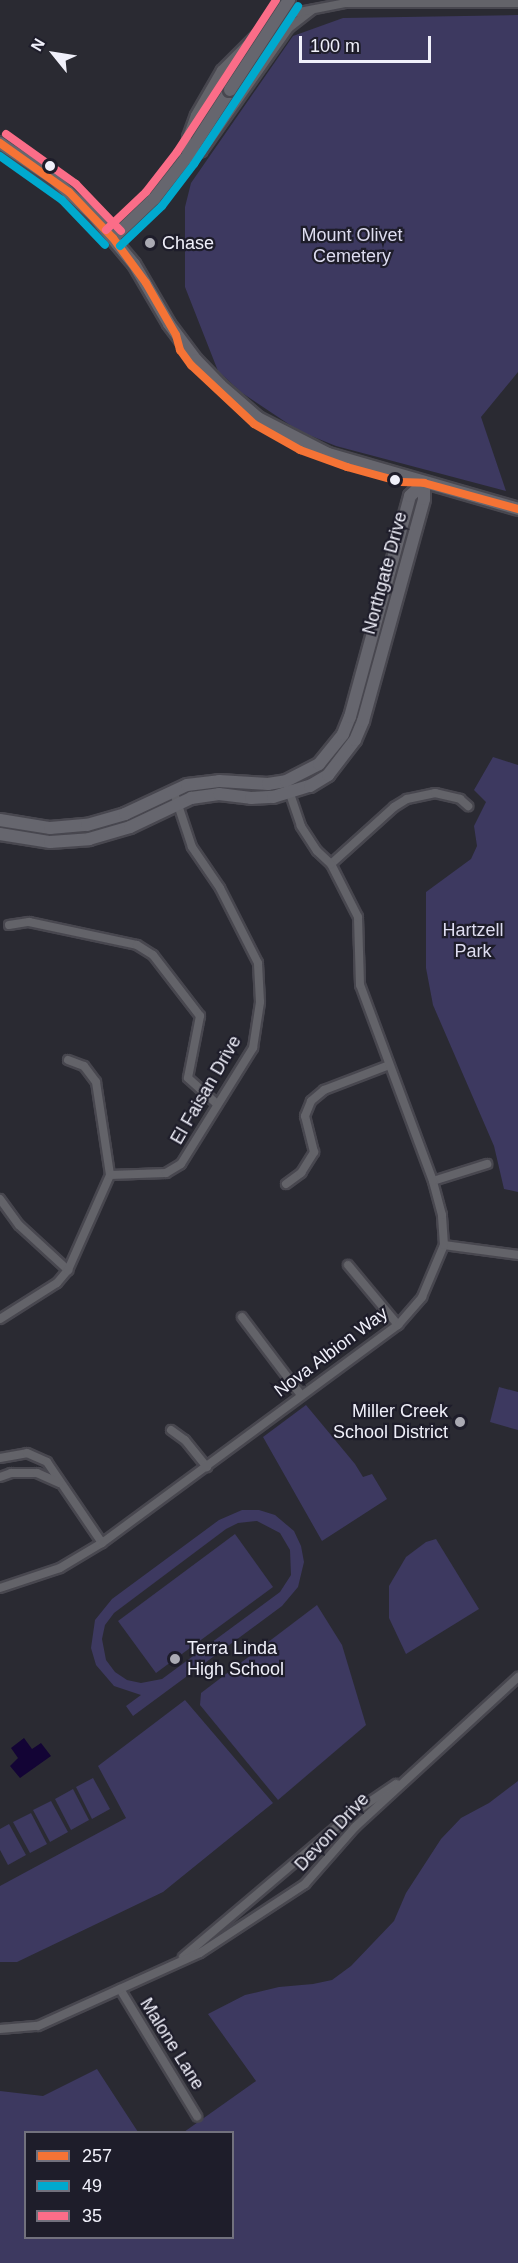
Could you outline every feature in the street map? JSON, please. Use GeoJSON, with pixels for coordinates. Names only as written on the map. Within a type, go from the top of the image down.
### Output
{"type":"FeatureCollection","features":[{"type":"Feature","properties":{"kind":"street"},"geometry":{"type":"LineString","coordinates":[[113,238],[154,199],[186,158],[289,0]]}},
{"type":"Feature","properties":{"kind":"street"},"geometry":{"type":"LineString","coordinates":[[186,158],[188,137],[206,94],[221,70],[258,33],[284,15],[345,3],[518,3]]}},
{"type":"Feature","properties":{"kind":"street"},"geometry":{"type":"LineString","coordinates":[[186,158],[202,152],[290,28],[312,10]]}},
{"type":"Feature","properties":{"kind":"street"},"geometry":{"type":"LineString","coordinates":[[258,33],[266,45],[266,60]]}},
{"type":"Feature","properties":{"kind":"street"},"geometry":{"type":"LineString","coordinates":[[0,143],[69,192],[113,238],[146,283],[176,335],[220,385],[258,418],[280,432],[328,454],[518,509]]}},
{"type":"Feature","properties":{"kind":"street","name":"Northgate Drive"},"geometry":{"type":"LineString","coordinates":[[0,820],[50,828],[87,825],[125,814],[173,790],[202,782],[252,784],[286,781],[319,764],[343,734],[410,496],[424,483]]}},
{"type":"Feature","properties":{"kind":"street","name":"Northgate Drive"},"geometry":{"type":"LineString","coordinates":[[0,834],[50,842],[89,839],[130,826],[191,798],[219,794],[251,798],[290,794],[328,775],[355,740],[363,722],[423,501],[424,483]]}},
{"type":"Feature","properties":{"kind":"street","name":"Nova Albion Way"},"geometry":{"type":"LineString","coordinates":[[0,1588],[60,1568],[102,1543],[398,1325],[422,1297],[444,1245],[442,1215],[433,1181],[360,985],[358,917],[331,864],[308,839],[296,813],[286,781]]}},
{"type":"Feature","properties":{"kind":"street","name":"El Faisan Drive"},"geometry":{"type":"LineString","coordinates":[[110,1175],[166,1173],[181,1164],[253,1048],[260,1002],[258,963],[220,888],[192,847],[173,790]]}},
{"type":"Feature","properties":{"kind":"street"},"geometry":{"type":"LineString","coordinates":[[331,864],[394,807],[407,799],[422,794],[441,794],[460,799],[468,806]]}},
{"type":"Feature","properties":{"kind":"street"},"geometry":{"type":"LineString","coordinates":[[9,925],[29,922],[137,945],[153,955],[200,1016],[188,1078],[217,1104]]}},
{"type":"Feature","properties":{"kind":"street"},"geometry":{"type":"LineString","coordinates":[[0,1319],[57,1283],[68,1270],[110,1175],[96,1082],[84,1066],[68,1060]]}},
{"type":"Feature","properties":{"kind":"street"},"geometry":{"type":"LineString","coordinates":[[286,1184],[301,1173],[314,1152],[305,1116],[311,1101],[324,1090],[389,1065]]}},
{"type":"Feature","properties":{"kind":"street"},"geometry":{"type":"LineString","coordinates":[[433,1181],[487,1164]]}},
{"type":"Feature","properties":{"kind":"street"},"geometry":{"type":"LineString","coordinates":[[0,1199],[19,1226],[68,1270]]}},
{"type":"Feature","properties":{"kind":"street"},"geometry":{"type":"LineString","coordinates":[[444,1245],[518,1255]]}},
{"type":"Feature","properties":{"kind":"street"},"geometry":{"type":"LineString","coordinates":[[348,1265],[398,1325]]}},
{"type":"Feature","properties":{"kind":"street"},"geometry":{"type":"LineString","coordinates":[[242,1317],[301,1395]]}},
{"type":"Feature","properties":{"kind":"street"},"geometry":{"type":"LineString","coordinates":[[171,1430],[185,1440],[207,1467]]}},
{"type":"Feature","properties":{"kind":"street"},"geometry":{"type":"LineString","coordinates":[[0,1458],[27,1453],[47,1462],[59,1483],[102,1543]]}},
{"type":"Feature","properties":{"kind":"street"},"geometry":{"type":"LineString","coordinates":[[0,1477],[11,1473],[37,1473],[59,1483]]}},
{"type":"Feature","properties":{"kind":"street","name":"Devon Drive"},"geometry":{"type":"LineString","coordinates":[[0,2029],[38,2026],[200,1953],[305,1884],[355,1827],[518,1677]]}},
{"type":"Feature","properties":{"kind":"street","name":"Devon Drive"},"geometry":{"type":"LineString","coordinates":[[171,1966],[249,1904],[353,1813],[419,1769]]}},
{"type":"Feature","properties":{"kind":"street","name":"Malone Lane"},"geometry":{"type":"LineString","coordinates":[[120,1989],[197,2116]]}},
{"type":"Feature","properties":{"kind":"green space","name":"Mount Olivet Cemetery"},"geometry":{"type":"Polygon","coordinates":[[[518,15],[518,372],[481,417],[506,491],[336,446],[299,431],[242,393],[218,371],[185,287],[185,207],[191,183],[293,36],[343,18],[518,15]]]}},
{"type":"Feature","properties":{"kind":"green space","name":"Hartzell Park"},"geometry":{"type":"Polygon","coordinates":[[[493,757],[518,765],[518,1192],[504,1189],[494,1146],[433,1005],[426,968],[426,892],[471,859],[477,846],[474,826],[486,802],[474,790],[493,757]]]}},
{"type":"Feature","properties":{"kind":"green space"},"geometry":{"type":"Polygon","coordinates":[[[499,1387],[518,1392],[518,1430],[490,1422],[499,1387]]]}},
{"type":"Feature","properties":{"kind":"green space"},"geometry":{"type":"Polygon","coordinates":[[[306,1405],[363,1477],[372,1474],[387,1499],[322,1541],[263,1437],[306,1405]]]}},
{"type":"Feature","properties":{"kind":"green space"},"geometry":{"type":"Polygon","coordinates":[[[242,1510],[259,1510],[275,1515],[294,1531],[301,1546],[304,1562],[298,1587],[282,1606],[133,1716],[126,1706],[141,1695],[114,1686],[96,1665],[91,1648],[95,1620],[112,1599],[219,1520],[242,1510]],[[257,1521],[238,1523],[226,1529],[114,1613],[105,1625],[102,1639],[106,1660],[115,1672],[127,1680],[141,1683],[162,1679],[280,1592],[291,1575],[290,1550],[280,1533],[257,1521]]]}},
{"type":"Feature","properties":{"kind":"green space"},"geometry":{"type":"Polygon","coordinates":[[[235,1534],[273,1587],[156,1673],[118,1621],[235,1534]]]}},
{"type":"Feature","properties":{"kind":"green space"},"geometry":{"type":"Polygon","coordinates":[[[436,1539],[479,1609],[406,1654],[389,1618],[389,1586],[406,1557],[426,1542],[436,1539]]]}},
{"type":"Feature","properties":{"kind":"green space"},"geometry":{"type":"Polygon","coordinates":[[[317,1605],[342,1645],[366,1725],[278,1800],[200,1705],[201,1693],[317,1605]]]}},
{"type":"Feature","properties":{"kind":"green space"},"geometry":{"type":"Polygon","coordinates":[[[185,1700],[273,1803],[163,1892],[17,1962],[0,1962],[0,1886],[126,1818],[98,1766],[185,1700]]]}},
{"type":"Feature","properties":{"kind":"green space"},"geometry":{"type":"Polygon","coordinates":[[[93,1778],[110,1809],[92,1819],[76,1787],[93,1778]]]}},
{"type":"Feature","properties":{"kind":"green space"},"geometry":{"type":"Polygon","coordinates":[[[518,1781],[518,2263],[0,2263],[0,2091],[43,2096],[97,2069],[137,2131],[24,2131],[24,2239],[234,2239],[234,2131],[185,2131],[256,2081],[208,2014],[245,1995],[279,1987],[332,1980],[351,1966],[394,1921],[406,1893],[441,1839],[461,1818],[489,1803],[518,1781]]]}},
{"type":"Feature","properties":{"kind":"green space"},"geometry":{"type":"Polygon","coordinates":[[[73,1789],[89,1820],[71,1830],[55,1799],[73,1789]]]}},
{"type":"Feature","properties":{"kind":"green space"},"geometry":{"type":"Polygon","coordinates":[[[51,1801],[68,1832],[50,1842],[33,1810],[51,1801]]]}},
{"type":"Feature","properties":{"kind":"green space"},"geometry":{"type":"Polygon","coordinates":[[[31,1813],[47,1844],[30,1853],[13,1822],[31,1813]]]}},
{"type":"Feature","properties":{"kind":"green space"},"geometry":{"type":"Polygon","coordinates":[[[9,1824],[26,1855],[8,1865],[0,1850],[0,1829],[9,1824]]]}},
{"type":"Feature","properties":{"kind":"shaded area"},"geometry":{"type":"Polygon","coordinates":[[[24,1738],[32,1749],[41,1743],[51,1756],[20,1778],[10,1766],[18,1758],[11,1748],[24,1738]]]}},
{"type":"Feature","properties":{"kind":"transit line","name":"35"},"geometry":{"type":"LineString","coordinates":[[106,230],[146,192],[177,152],[276,0]]}},
{"type":"Feature","properties":{"kind":"transit line","name":"49"},"geometry":{"type":"LineString","coordinates":[[120,246],[162,206],[194,164],[298,6]]}},
{"type":"Feature","properties":{"kind":"transit line","name":"35"},"geometry":{"type":"LineString","coordinates":[[6,134],[76,184],[121,231]]}},
{"type":"Feature","properties":{"kind":"transit line","name":"257"},"geometry":{"type":"LineString","coordinates":[[0,143],[69,192],[113,238],[146,283],[176,335],[180,350],[191,365],[254,424],[300,450],[347,467],[401,482],[424,483],[518,509]]}},
{"type":"Feature","properties":{"kind":"transit line","name":"49"},"geometry":{"type":"LineString","coordinates":[[0,156],[62,200],[105,245]]}},
{"type":"Feature","properties":{"kind":"place","name":"Chase"},"geometry":{"type":"Point","coordinates":[150,243]}},
{"type":"Feature","properties":{"kind":"place","name":"Miller Creek School District"},"geometry":{"type":"Point","coordinates":[460,1422]}},
{"type":"Feature","properties":{"kind":"place","name":"Terra Linda High School"},"geometry":{"type":"Point","coordinates":[175,1659]}}]}
